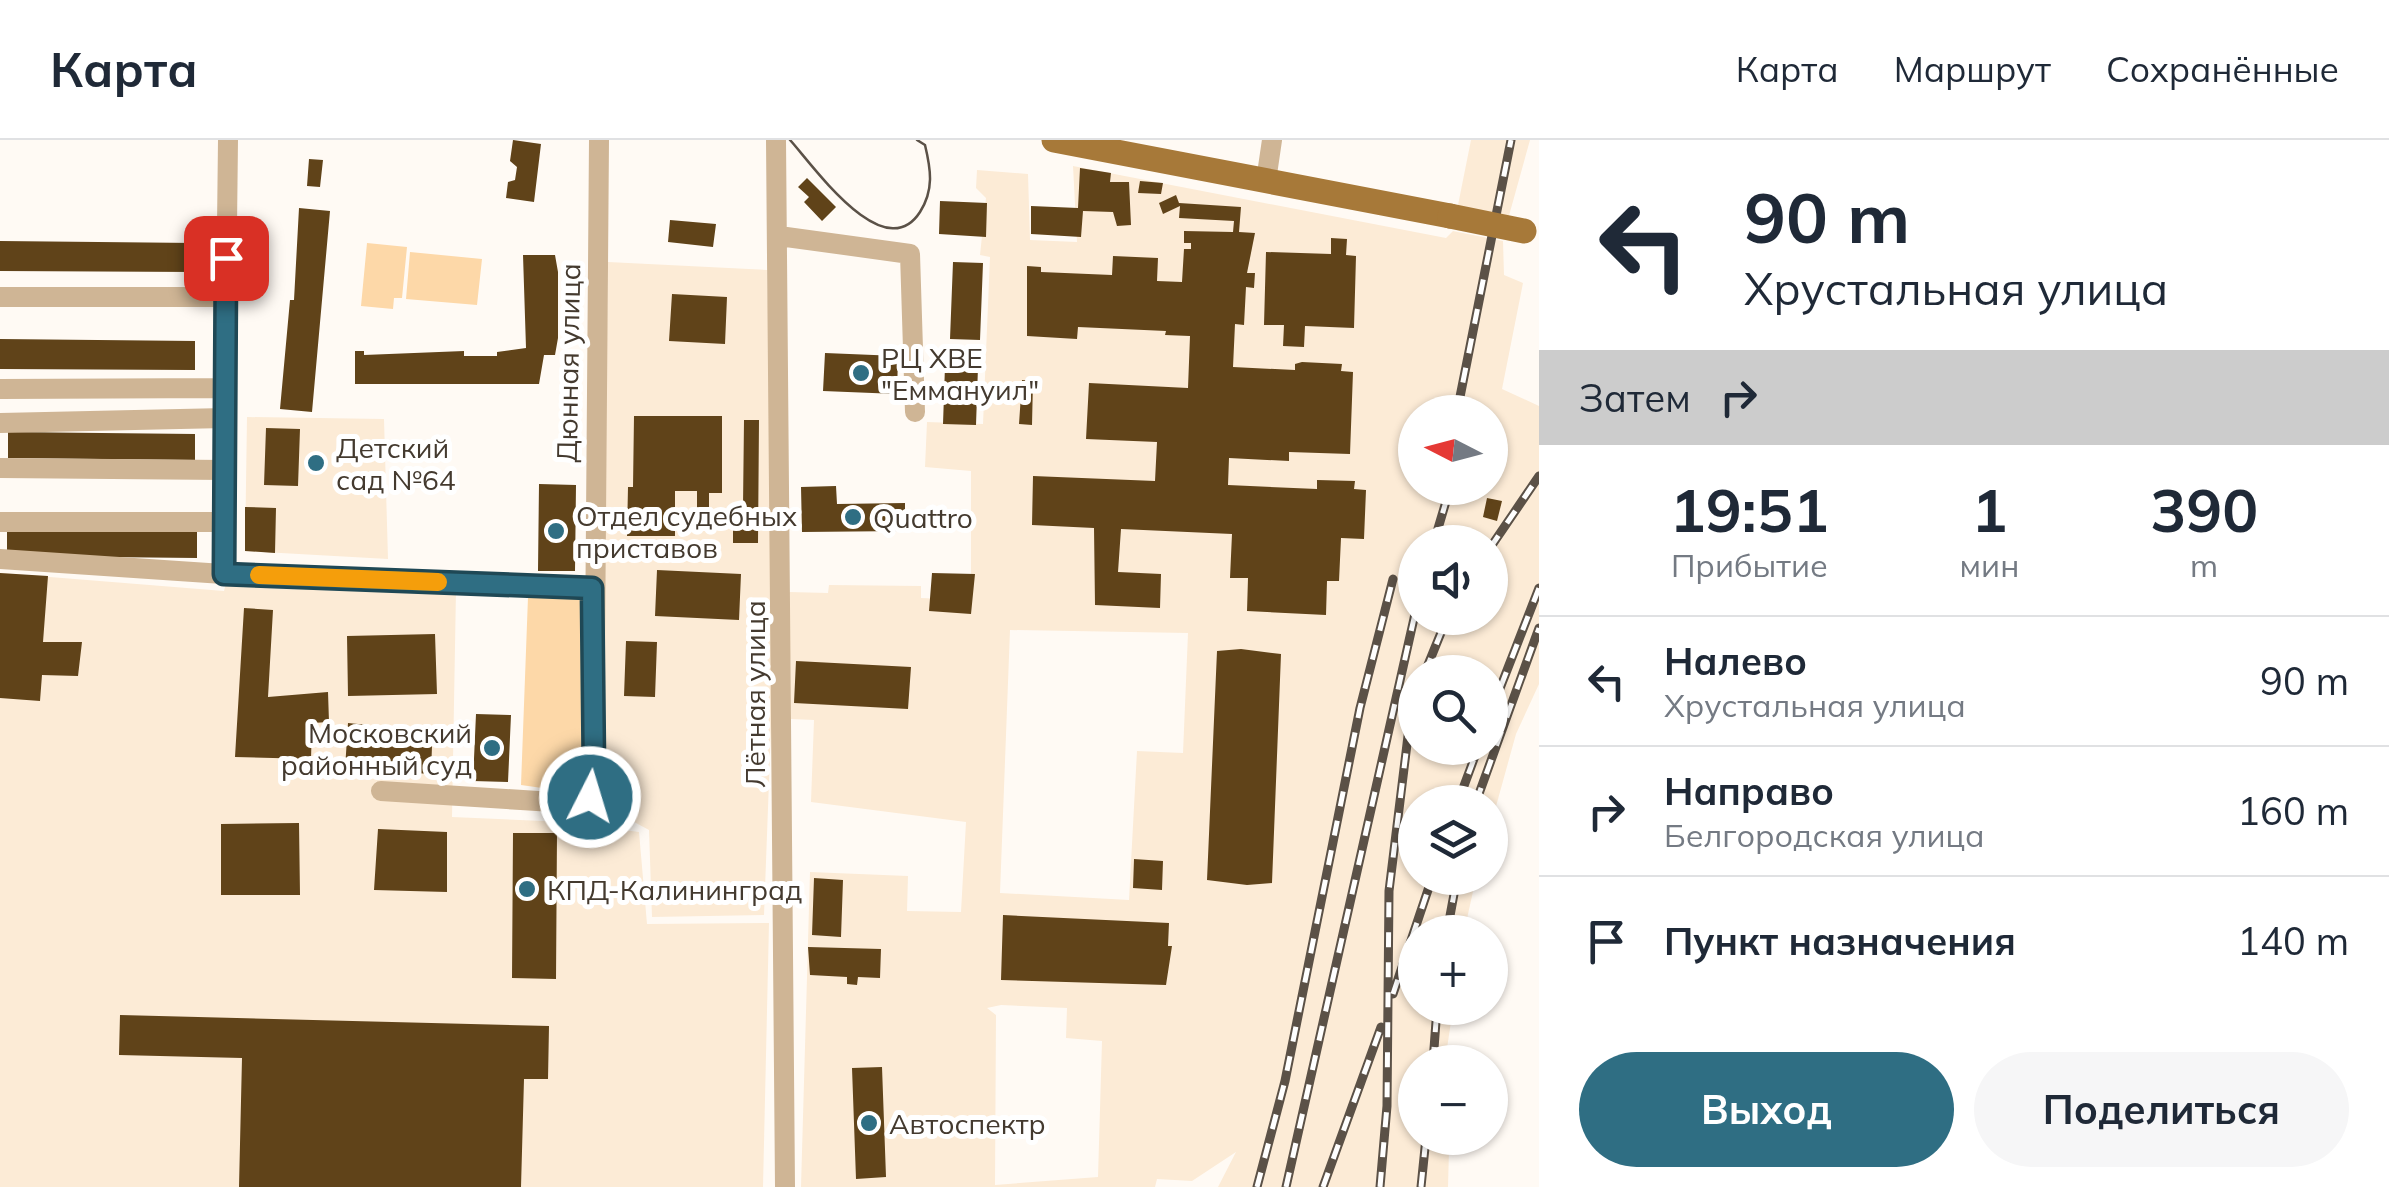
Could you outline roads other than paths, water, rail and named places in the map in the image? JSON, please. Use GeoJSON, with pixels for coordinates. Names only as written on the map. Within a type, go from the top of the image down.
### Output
{"type":"FeatureCollection","features":[{"type":"Feature","properties":{"kind":"main road"},"geometry":{"type":"LineString","coordinates":[[1054,140],[1532,232]]}},
{"type":"Feature","properties":{"kind":"street"},"geometry":{"type":"LineString","coordinates":[[224,574],[228,140]]}},
{"type":"Feature","properties":{"kind":"street","name":"Дюнная улица"},"geometry":{"type":"LineString","coordinates":[[382,791],[569,803],[590,797],[594,773],[592,588],[599,140]]}},
{"type":"Feature","properties":{"kind":"street","name":"Лётная улица"},"geometry":{"type":"LineString","coordinates":[[776,140],[780,236],[785,1187]]}},
{"type":"Feature","properties":{"kind":"street"},"geometry":{"type":"LineString","coordinates":[[1266,181],[1272,140]]}},
{"type":"Feature","properties":{"kind":"street"},"geometry":{"type":"LineString","coordinates":[[780,236],[910,254],[915,412]]}},
{"type":"Feature","properties":{"kind":"street"},"geometry":{"type":"LineString","coordinates":[[0,297],[226,297]]}},
{"type":"Feature","properties":{"kind":"street"},"geometry":{"type":"LineString","coordinates":[[0,389],[225,388]]}},
{"type":"Feature","properties":{"kind":"street"},"geometry":{"type":"LineString","coordinates":[[0,423],[225,418]]}},
{"type":"Feature","properties":{"kind":"street"},"geometry":{"type":"LineString","coordinates":[[0,468],[224,470]]}},
{"type":"Feature","properties":{"kind":"street"},"geometry":{"type":"LineString","coordinates":[[0,522],[224,522]]}},
{"type":"Feature","properties":{"kind":"street"},"geometry":{"type":"LineString","coordinates":[[0,559],[224,574],[592,588]]}},
{"type":"Feature","properties":{"kind":"tram line"},"geometry":{"type":"LineString","coordinates":[[790,140],[850,206],[888,228],[905,226],[920,212],[928,196],[927,154],[925,145],[917,140]]}},
{"type":"Feature","properties":{"kind":"railway"},"geometry":{"type":"LineString","coordinates":[[1460,395],[1511,140]]}},
{"type":"Feature","properties":{"kind":"railway"},"geometry":{"type":"LineString","coordinates":[[1506,525],[1539,476]]}},
{"type":"Feature","properties":{"kind":"railway"},"geometry":{"type":"LineString","coordinates":[[1439,525],[1445,505]]}},
{"type":"Feature","properties":{"kind":"railway"},"geometry":{"type":"LineString","coordinates":[[1257,1187],[1285,1081],[1360,708],[1393,579]]}},
{"type":"Feature","properties":{"kind":"railway"},"geometry":{"type":"LineString","coordinates":[[1508,668],[1539,588]]}},
{"type":"Feature","properties":{"kind":"railway"},"geometry":{"type":"LineString","coordinates":[[1482,785],[1539,628]]}},
{"type":"Feature","properties":{"kind":"railway"},"geometry":{"type":"LineString","coordinates":[[1286,1187],[1410,635]]}},
{"type":"Feature","properties":{"kind":"railway"},"geometry":{"type":"LineString","coordinates":[[1432,655],[1440,635]]}},
{"type":"Feature","properties":{"kind":"railway"},"geometry":{"type":"LineString","coordinates":[[1380,1187],[1387,1106],[1389,891],[1404,765]]}},
{"type":"Feature","properties":{"kind":"railway"},"geometry":{"type":"LineString","coordinates":[[1464,785],[1472,765]]}},
{"type":"Feature","properties":{"kind":"railway"},"geometry":{"type":"LineString","coordinates":[[1393,994],[1426,895]]}},
{"type":"Feature","properties":{"kind":"railway"},"geometry":{"type":"LineString","coordinates":[[1450,915],[1454,895]]}},
{"type":"Feature","properties":{"kind":"railway"},"geometry":{"type":"LineString","coordinates":[[1434,1045],[1436,1025]]}},
{"type":"Feature","properties":{"kind":"railway"},"geometry":{"type":"LineString","coordinates":[[1323,1187],[1381,1027]]}},
{"type":"Feature","properties":{"kind":"railway"},"geometry":{"type":"LineString","coordinates":[[1421,1187],[1424,1155]]}},
{"type":"Feature","properties":{"kind":"place","name":"РЦ ХВЕ \"Еммануил\""},"geometry":{"type":"Point","coordinates":[861,373]}},
{"type":"Feature","properties":{"kind":"place","name":"Детский сад №64"},"geometry":{"type":"Point","coordinates":[316,463]}},
{"type":"Feature","properties":{"kind":"place","name":"Quattro"},"geometry":{"type":"Point","coordinates":[853,517]}},
{"type":"Feature","properties":{"kind":"place","name":"Отдел судебных приставов"},"geometry":{"type":"Point","coordinates":[556,531]}},
{"type":"Feature","properties":{"kind":"place","name":"Московский районный суд"},"geometry":{"type":"Point","coordinates":[492,748]}},
{"type":"Feature","properties":{"kind":"place","name":"КПД-Калининград"},"geometry":{"type":"Point","coordinates":[527,889]}},
{"type":"Feature","properties":{"kind":"place","name":"Автоспектр"},"geometry":{"type":"Point","coordinates":[869,1123]}}]}
